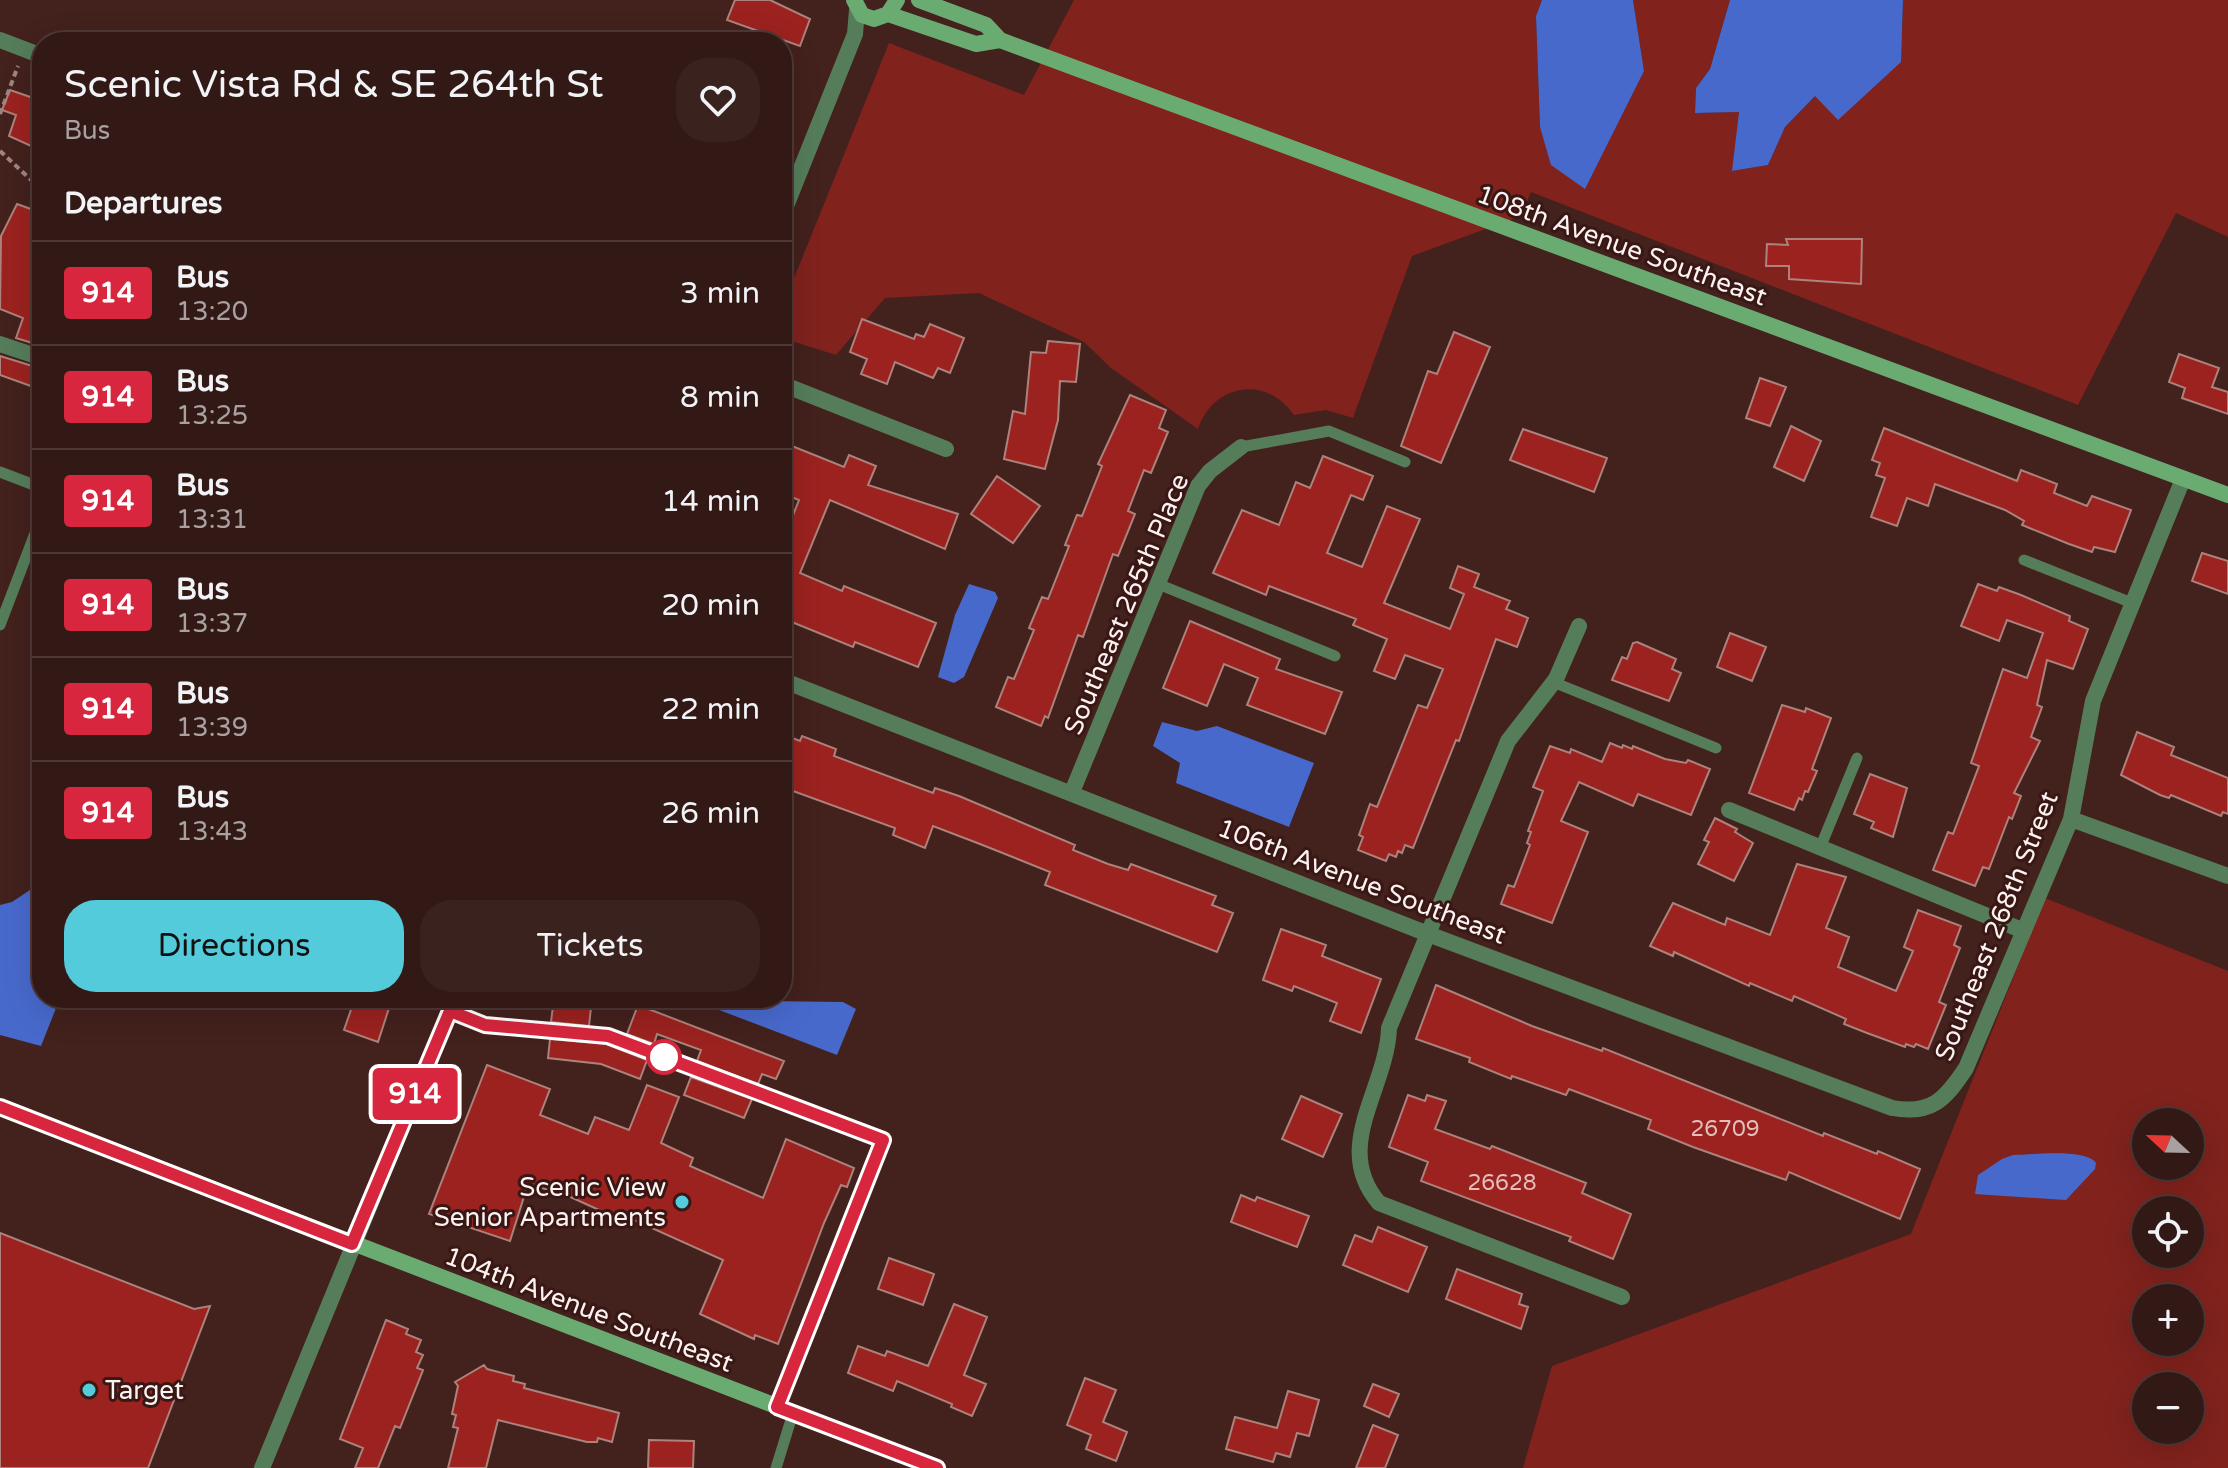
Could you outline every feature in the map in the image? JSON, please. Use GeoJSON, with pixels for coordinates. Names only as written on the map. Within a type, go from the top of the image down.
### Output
{"type":"FeatureCollection","features":[{"type":"Feature","properties":{"kind":"street","name":"108th Avenue Southeast"},"geometry":{"type":"LineString","coordinates":[[919,0],[986,25],[1000,40],[2228,495]]}},
{"type":"Feature","properties":{"kind":"street","name":"108th Avenue Southeast"},"geometry":{"type":"LineString","coordinates":[[856,5],[887,11],[976,44],[1000,40]]}},
{"type":"Feature","properties":{"kind":"street"},"geometry":{"type":"LineString","coordinates":[[792,191],[855,34],[856,5]]}},
{"type":"Feature","properties":{"kind":"street"},"geometry":{"type":"LineString","coordinates":[[855,34],[887,11]]}},
{"type":"Feature","properties":{"kind":"street"},"geometry":{"type":"LineString","coordinates":[[0,40],[32,52]]}},
{"type":"Feature","properties":{"kind":"street"},"geometry":{"type":"LineString","coordinates":[[0,344],[32,355]]}},
{"type":"Feature","properties":{"kind":"street"},"geometry":{"type":"LineString","coordinates":[[792,388],[946,449]]}},
{"type":"Feature","properties":{"kind":"street","name":"Southeast 265th Place"},"geometry":{"type":"LineString","coordinates":[[1072,792],[1198,486],[1210,471],[1241,447]]}},
{"type":"Feature","properties":{"kind":"street","name":"Southeast 268th Street"},"geometry":{"type":"LineString","coordinates":[[1928,1108],[1944,1096],[1966,1068],[2071,819],[2093,701],[2183,479]]}},
{"type":"Feature","properties":{"kind":"street"},"geometry":{"type":"LineString","coordinates":[[1579,626],[1553,682],[1508,741],[1389,1028],[1388,1055],[1359,1133],[1361,1176],[1379,1203],[1622,1297]]}},
{"type":"Feature","properties":{"kind":"street","name":"106th Avenue Southeast"},"geometry":{"type":"LineString","coordinates":[[792,684],[1428,934],[1892,1108],[1915,1112],[1928,1108]]}},
{"type":"Feature","properties":{"kind":"street"},"geometry":{"type":"LineString","coordinates":[[1729,810],[2024,931]]}},
{"type":"Feature","properties":{"kind":"street"},"geometry":{"type":"LineString","coordinates":[[2071,819],[2228,876]]}},
{"type":"Feature","properties":{"kind":"street"},"geometry":{"type":"LineString","coordinates":[[266,1467],[352,1244],[451,1008]]}},
{"type":"Feature","properties":{"kind":"street","name":"104th Avenue Southeast"},"geometry":{"type":"LineString","coordinates":[[0,1107],[937,1468]]}},
{"type":"Feature","properties":{"kind":"lane"},"geometry":{"type":"LineString","coordinates":[[1241,447],[1329,431],[1405,462]]}},
{"type":"Feature","properties":{"kind":"lane"},"geometry":{"type":"LineString","coordinates":[[0,472],[32,484]]}},
{"type":"Feature","properties":{"kind":"lane"},"geometry":{"type":"LineString","coordinates":[[0,625],[32,541]]}},
{"type":"Feature","properties":{"kind":"lane"},"geometry":{"type":"LineString","coordinates":[[2024,560],[2132,603]]}},
{"type":"Feature","properties":{"kind":"lane"},"geometry":{"type":"LineString","coordinates":[[1158,584],[1335,656]]}},
{"type":"Feature","properties":{"kind":"lane"},"geometry":{"type":"LineString","coordinates":[[1553,682],[1716,748]]}},
{"type":"Feature","properties":{"kind":"lane"},"geometry":{"type":"LineString","coordinates":[[1820,848],[1857,758]]}},
{"type":"Feature","properties":{"kind":"lane"},"geometry":{"type":"LineString","coordinates":[[457,1008],[485,1025],[608,1036],[883,1140],[785,1410],[776,1468]]}},
{"type":"Feature","properties":{"kind":"path"},"geometry":{"type":"LineString","coordinates":[[0,114],[25,49]]}},
{"type":"Feature","properties":{"kind":"path"},"geometry":{"type":"LineString","coordinates":[[0,151],[32,181]]}},
{"type":"Feature","properties":{"kind":"shaded area"},"geometry":{"type":"Polygon","coordinates":[[[1074,0],[1542,0],[1536,16],[1540,127],[1585,188],[1644,71],[1633,0],[1730,0],[1710,69],[1696,88],[1695,113],[1739,112],[1733,171],[1768,165],[1785,127],[1815,96],[1902,35],[1903,0],[2228,0],[2228,237],[2176,213],[2078,405],[1531,192],[1521,216],[1412,256],[1353,418],[1326,410],[1294,415],[1269,394],[1241,390],[1215,402],[1198,429],[1111,368],[1084,342],[979,293],[885,298],[836,355],[792,341],[792,283],[889,43],[1024,95],[1074,0]]]}},
{"type":"Feature","properties":{"kind":"shaded area"},"geometry":{"type":"Polygon","coordinates":[[[2045,898],[2228,971],[2228,1468],[1523,1468],[1552,1366],[1911,1234],[2045,898]]]}},
{"type":"Feature","properties":{"kind":"water"},"geometry":{"type":"Polygon","coordinates":[[[1542,0],[1633,0],[1644,71],[1585,189],[1551,165],[1540,127],[1536,16],[1542,0]]]}},
{"type":"Feature","properties":{"kind":"water"},"geometry":{"type":"Polygon","coordinates":[[[1730,0],[1903,0],[1901,62],[1838,120],[1815,96],[1785,127],[1768,165],[1732,171],[1739,112],[1695,113],[1696,88],[1710,69],[1730,0]]]}},
{"type":"Feature","properties":{"kind":"water"},"geometry":{"type":"Polygon","coordinates":[[[969,584],[995,592],[998,598],[964,677],[954,683],[938,677],[955,615],[969,584]]]}},
{"type":"Feature","properties":{"kind":"water"},"geometry":{"type":"Polygon","coordinates":[[[1162,722],[1197,731],[1217,726],[1314,763],[1289,827],[1176,783],[1180,763],[1153,746],[1162,722]]]}},
{"type":"Feature","properties":{"kind":"water"},"geometry":{"type":"Polygon","coordinates":[[[32,889],[32,1008],[56,1008],[41,1046],[0,1035],[0,905],[12,902],[32,889]]]}},
{"type":"Feature","properties":{"kind":"water"},"geometry":{"type":"Polygon","coordinates":[[[792,1001],[843,1002],[856,1009],[837,1055],[714,1008],[792,1008],[792,1001]]]}},
{"type":"Feature","properties":{"kind":"water"},"geometry":{"type":"Polygon","coordinates":[[[2013,1155],[2081,1155],[2096,1163],[2095,1169],[2066,1200],[1975,1194],[1978,1175],[2013,1155]]]}},
{"type":"Feature","properties":{"kind":"building"},"geometry":{"type":"Polygon","coordinates":[[[735,0],[770,0],[810,19],[800,46],[792,43],[792,32],[761,32],[727,20],[735,0]]]}},
{"type":"Feature","properties":{"kind":"building"},"geometry":{"type":"Polygon","coordinates":[[[10,90],[32,98],[32,146],[9,136],[16,115],[2,110],[10,90]]]}},
{"type":"Feature","properties":{"kind":"building"},"geometry":{"type":"Polygon","coordinates":[[[17,204],[32,209],[32,343],[16,338],[23,318],[0,309],[1,236],[17,204]]]}},
{"type":"Feature","properties":{"kind":"building"},"geometry":{"type":"Polygon","coordinates":[[[1786,239],[1862,239],[1861,284],[1789,279],[1789,266],[1766,266],[1767,244],[1788,245],[1786,239]]]}},
{"type":"Feature","properties":{"kind":"building"},"geometry":{"type":"Polygon","coordinates":[[[862,319],[914,339],[916,334],[924,337],[930,324],[964,338],[950,373],[938,368],[933,378],[895,362],[887,384],[861,374],[867,359],[850,352],[862,319]]]}},
{"type":"Feature","properties":{"kind":"building"},"geometry":{"type":"Polygon","coordinates":[[[1454,332],[1490,347],[1441,463],[1401,446],[1428,371],[1437,374],[1454,332]]]}},
{"type":"Feature","properties":{"kind":"building"},"geometry":{"type":"Polygon","coordinates":[[[1048,341],[1080,344],[1076,382],[1060,381],[1058,420],[1045,469],[1004,459],[1013,411],[1025,414],[1031,352],[1046,353],[1048,341]]]}},
{"type":"Feature","properties":{"kind":"building"},"geometry":{"type":"Polygon","coordinates":[[[2179,354],[2219,368],[2212,387],[2228,392],[2228,414],[2182,398],[2185,388],[2169,382],[2179,354]]]}},
{"type":"Feature","properties":{"kind":"building"},"geometry":{"type":"Polygon","coordinates":[[[0,356],[32,366],[32,386],[0,375],[0,356]]]}},
{"type":"Feature","properties":{"kind":"building"},"geometry":{"type":"Polygon","coordinates":[[[1760,378],[1786,387],[1770,426],[1746,418],[1760,378]]]}},
{"type":"Feature","properties":{"kind":"building"},"geometry":{"type":"Polygon","coordinates":[[[1130,395],[1166,410],[1159,428],[1168,432],[1151,473],[1144,470],[1128,511],[1135,514],[1118,556],[1113,554],[1083,637],[1078,635],[1048,718],[1045,716],[1041,726],[996,707],[1008,677],[1014,679],[1034,630],[1029,628],[1042,597],[1048,599],[1069,546],[1065,545],[1077,515],[1082,516],[1102,466],[1098,464],[1130,395]]]}},
{"type":"Feature","properties":{"kind":"building"},"geometry":{"type":"Polygon","coordinates":[[[1791,426],[1821,441],[1804,481],[1774,467],[1791,426]]]}},
{"type":"Feature","properties":{"kind":"building"},"geometry":{"type":"Polygon","coordinates":[[[1884,428],[2017,481],[2021,470],[2057,484],[2054,493],[2087,506],[2092,496],[2131,510],[2115,552],[2094,547],[2092,552],[2069,544],[2022,525],[2024,521],[2005,510],[1935,484],[1928,506],[1907,498],[1897,526],[1871,517],[1885,478],[1876,475],[1880,463],[1872,460],[1884,428]]]}},
{"type":"Feature","properties":{"kind":"building"},"geometry":{"type":"Polygon","coordinates":[[[1523,429],[1607,458],[1594,492],[1510,460],[1523,429]]]}},
{"type":"Feature","properties":{"kind":"building"},"geometry":{"type":"Polygon","coordinates":[[[792,446],[844,467],[849,455],[876,466],[868,485],[958,514],[945,549],[830,500],[800,573],[842,591],[844,586],[936,623],[918,667],[855,642],[853,647],[792,622],[792,518],[799,500],[792,497],[792,446]]]}},
{"type":"Feature","properties":{"kind":"building"},"geometry":{"type":"Polygon","coordinates":[[[1323,456],[1373,476],[1363,500],[1351,495],[1327,553],[1362,567],[1387,506],[1420,519],[1384,603],[1450,629],[1464,594],[1450,588],[1458,566],[1479,574],[1474,587],[1510,601],[1506,609],[1528,618],[1517,647],[1496,639],[1459,741],[1456,740],[1413,848],[1405,845],[1402,853],[1398,851],[1396,857],[1389,854],[1386,861],[1358,850],[1363,837],[1359,835],[1370,804],[1377,807],[1418,705],[1427,708],[1443,669],[1405,655],[1395,679],[1374,671],[1387,639],[1353,625],[1356,619],[1269,586],[1266,595],[1213,573],[1242,510],[1279,525],[1296,482],[1310,488],[1323,456]]]}},
{"type":"Feature","properties":{"kind":"building"},"geometry":{"type":"Polygon","coordinates":[[[997,476],[1040,506],[1013,543],[971,514],[997,476]]]}},
{"type":"Feature","properties":{"kind":"building"},"geometry":{"type":"Polygon","coordinates":[[[2202,553],[2228,561],[2228,594],[2192,581],[2202,553]]]}},
{"type":"Feature","properties":{"kind":"building"},"geometry":{"type":"Polygon","coordinates":[[[1978,584],[2021,595],[2070,616],[2069,621],[2088,629],[2073,669],[2047,660],[2037,705],[2042,707],[2031,737],[2040,741],[2014,793],[2021,796],[2012,819],[2009,817],[1989,869],[1983,867],[1975,886],[1933,870],[1948,832],[1953,834],[1979,766],[1971,763],[2003,669],[2027,678],[2043,633],[2007,620],[1999,641],[1961,626],[1978,584]]]}},
{"type":"Feature","properties":{"kind":"building"},"geometry":{"type":"Polygon","coordinates":[[[1190,621],[1280,659],[1276,669],[1342,692],[1325,734],[1247,705],[1258,678],[1224,664],[1207,706],[1163,688],[1190,621]]]}},
{"type":"Feature","properties":{"kind":"building"},"geometry":{"type":"Polygon","coordinates":[[[1730,633],[1766,647],[1752,681],[1717,667],[1730,633]]]}},
{"type":"Feature","properties":{"kind":"building"},"geometry":{"type":"Polygon","coordinates":[[[1633,643],[1676,659],[1672,669],[1681,673],[1669,701],[1612,680],[1622,657],[1627,659],[1633,643]]]}},
{"type":"Feature","properties":{"kind":"building"},"geometry":{"type":"Polygon","coordinates":[[[1782,705],[1805,712],[1806,708],[1831,718],[1812,769],[1817,771],[1808,792],[1805,791],[1802,800],[1799,798],[1794,810],[1749,793],[1782,705]]]}},
{"type":"Feature","properties":{"kind":"building"},"geometry":{"type":"Polygon","coordinates":[[[2137,732],[2174,747],[2171,755],[2228,778],[2228,814],[2223,812],[2221,816],[2171,795],[2169,798],[2160,795],[2121,775],[2137,732]]]}},
{"type":"Feature","properties":{"kind":"building"},"geometry":{"type":"Polygon","coordinates":[[[802,736],[836,749],[834,756],[933,793],[935,788],[959,796],[1075,845],[1073,850],[1108,864],[1128,870],[1131,864],[1216,896],[1212,905],[1233,913],[1217,952],[1045,885],[1050,872],[933,826],[925,848],[893,835],[895,828],[792,791],[792,738],[800,741],[802,736]]]}},
{"type":"Feature","properties":{"kind":"building"},"geometry":{"type":"Polygon","coordinates":[[[1610,743],[1622,748],[1623,745],[1632,749],[1633,746],[1665,759],[1686,763],[1688,760],[1710,769],[1691,815],[1638,794],[1633,806],[1579,782],[1561,821],[1588,832],[1552,923],[1501,904],[1508,885],[1514,887],[1530,845],[1527,843],[1531,832],[1528,831],[1543,791],[1533,787],[1550,746],[1570,753],[1571,749],[1602,762],[1610,743]]]}},
{"type":"Feature","properties":{"kind":"building"},"geometry":{"type":"Polygon","coordinates":[[[1870,774],[1907,788],[1893,837],[1871,828],[1874,822],[1854,814],[1870,774]]]}},
{"type":"Feature","properties":{"kind":"building"},"geometry":{"type":"Polygon","coordinates":[[[1715,818],[1737,829],[1735,832],[1753,843],[1734,881],[1698,864],[1709,842],[1704,840],[1715,818]]]}},
{"type":"Feature","properties":{"kind":"building"},"geometry":{"type":"Polygon","coordinates":[[[1797,864],[1846,877],[1826,928],[1849,937],[1838,967],[1896,991],[1913,951],[1904,947],[1918,910],[1961,926],[1954,945],[1960,948],[1939,1002],[1946,1005],[1928,1049],[1916,1044],[1914,1047],[1906,1044],[1905,1047],[1867,1033],[1844,1024],[1846,1019],[1794,996],[1792,1001],[1750,983],[1749,986],[1674,952],[1673,956],[1650,946],[1673,903],[1725,925],[1727,918],[1770,935],[1797,864]]]}},
{"type":"Feature","properties":{"kind":"building"},"geometry":{"type":"Polygon","coordinates":[[[1281,929],[1326,945],[1322,956],[1381,979],[1361,1033],[1330,1021],[1337,1003],[1294,986],[1292,991],[1263,980],[1281,929]]]}},
{"type":"Feature","properties":{"kind":"building"},"geometry":{"type":"Polygon","coordinates":[[[1436,985],[1532,1026],[1602,1051],[1603,1048],[1823,1136],[1824,1133],[1877,1154],[1878,1151],[1920,1169],[1900,1219],[1789,1172],[1786,1180],[1693,1147],[1648,1129],[1651,1120],[1569,1089],[1566,1095],[1512,1076],[1511,1079],[1469,1062],[1470,1058],[1416,1039],[1436,985]]]}},
{"type":"Feature","properties":{"kind":"building"},"geometry":{"type":"Polygon","coordinates":[[[352,1008],[389,1008],[378,1042],[344,1030],[352,1008]]]}},
{"type":"Feature","properties":{"kind":"building"},"geometry":{"type":"Polygon","coordinates":[[[553,1008],[591,1008],[589,1026],[551,1022],[553,1008]]]}},
{"type":"Feature","properties":{"kind":"building"},"geometry":{"type":"Polygon","coordinates":[[[637,1008],[646,1008],[784,1061],[776,1079],[762,1074],[758,1084],[697,1061],[701,1050],[657,1034],[654,1044],[627,1034],[637,1008]]]}},
{"type":"Feature","properties":{"kind":"building"},"geometry":{"type":"Polygon","coordinates":[[[550,1039],[606,1044],[647,1060],[640,1079],[601,1064],[548,1058],[550,1039]]]}},
{"type":"Feature","properties":{"kind":"building","name":"Scenic View Senior Apartments"},"geometry":{"type":"Polygon","coordinates":[[[487,1065],[550,1089],[540,1115],[588,1134],[595,1117],[629,1130],[647,1085],[679,1097],[661,1143],[693,1158],[690,1166],[763,1198],[786,1139],[854,1168],[847,1187],[841,1185],[824,1223],[778,1344],[755,1335],[754,1339],[700,1314],[723,1260],[632,1219],[630,1224],[566,1195],[528,1184],[510,1241],[429,1214],[487,1065]]]}},
{"type":"Feature","properties":{"kind":"building"},"geometry":{"type":"Polygon","coordinates":[[[691,1077],[752,1099],[744,1118],[684,1095],[691,1077]]]}},
{"type":"Feature","properties":{"kind":"building"},"geometry":{"type":"Polygon","coordinates":[[[1408,1095],[1425,1101],[1427,1095],[1446,1101],[1435,1129],[1490,1149],[1492,1146],[1586,1183],[1582,1193],[1631,1214],[1613,1259],[1569,1241],[1571,1237],[1421,1181],[1428,1162],[1389,1147],[1408,1095]]]}},
{"type":"Feature","properties":{"kind":"building"},"geometry":{"type":"Polygon","coordinates":[[[1301,1096],[1342,1114],[1323,1157],[1282,1139],[1301,1096]]]}},
{"type":"Feature","properties":{"kind":"building"},"geometry":{"type":"Polygon","coordinates":[[[1241,1195],[1255,1201],[1257,1197],[1309,1216],[1297,1247],[1231,1222],[1241,1195]]]}},
{"type":"Feature","properties":{"kind":"building"},"geometry":{"type":"Polygon","coordinates":[[[1378,1227],[1427,1247],[1408,1292],[1343,1265],[1355,1235],[1372,1242],[1378,1227]]]}},
{"type":"Feature","properties":{"kind":"building","name":"Target"},"geometry":{"type":"Polygon","coordinates":[[[0,1233],[194,1309],[210,1306],[148,1468],[0,1468],[0,1233]]]}},
{"type":"Feature","properties":{"kind":"building"},"geometry":{"type":"Polygon","coordinates":[[[889,1258],[934,1274],[923,1305],[878,1289],[889,1258]]]}},
{"type":"Feature","properties":{"kind":"building"},"geometry":{"type":"Polygon","coordinates":[[[1457,1269],[1522,1294],[1519,1304],[1528,1307],[1521,1329],[1446,1299],[1457,1269]]]}},
{"type":"Feature","properties":{"kind":"building"},"geometry":{"type":"Polygon","coordinates":[[[954,1304],[987,1317],[964,1375],[986,1384],[972,1416],[951,1407],[952,1404],[897,1381],[893,1391],[848,1373],[858,1346],[885,1356],[887,1351],[928,1366],[954,1304]]]}},
{"type":"Feature","properties":{"kind":"building"},"geometry":{"type":"Polygon","coordinates":[[[386,1320],[408,1329],[406,1334],[421,1340],[416,1352],[423,1355],[417,1368],[423,1370],[400,1428],[395,1426],[378,1468],[355,1468],[363,1448],[340,1439],[386,1320]]]}},
{"type":"Feature","properties":{"kind":"building"},"geometry":{"type":"Polygon","coordinates":[[[484,1365],[487,1369],[514,1376],[513,1381],[525,1384],[524,1388],[619,1413],[612,1442],[598,1438],[597,1442],[587,1442],[498,1420],[486,1468],[448,1468],[458,1428],[453,1427],[456,1415],[452,1414],[458,1386],[455,1382],[484,1365]]]}},
{"type":"Feature","properties":{"kind":"building"},"geometry":{"type":"Polygon","coordinates":[[[1085,1378],[1116,1390],[1103,1422],[1127,1432],[1116,1461],[1086,1449],[1091,1435],[1067,1425],[1085,1378]]]}},
{"type":"Feature","properties":{"kind":"building"},"geometry":{"type":"Polygon","coordinates":[[[1373,1384],[1399,1394],[1389,1417],[1364,1406],[1373,1384]]]}},
{"type":"Feature","properties":{"kind":"building"},"geometry":{"type":"Polygon","coordinates":[[[1288,1391],[1319,1400],[1309,1436],[1297,1433],[1290,1457],[1276,1453],[1273,1462],[1226,1449],[1235,1417],[1277,1428],[1288,1391]]]}},
{"type":"Feature","properties":{"kind":"building"},"geometry":{"type":"Polygon","coordinates":[[[1373,1425],[1398,1435],[1385,1468],[1356,1468],[1373,1425]]]}},
{"type":"Feature","properties":{"kind":"building"},"geometry":{"type":"Polygon","coordinates":[[[649,1440],[694,1441],[693,1468],[648,1468],[649,1440]]]}},
{"type":"Feature","properties":{"kind":"bus line","name":"914"},"geometry":{"type":"LineString","coordinates":[[0,1107],[352,1244],[450,1011],[485,1025],[608,1036],[883,1140],[777,1407],[937,1468]]}},
{"type":"Feature","properties":{"kind":"place","name":"Scenic View Senior Apartments"},"geometry":{"type":"Point","coordinates":[682,1202]}},
{"type":"Feature","properties":{"kind":"place","name":"Target"},"geometry":{"type":"Point","coordinates":[89,1390]}}]}
